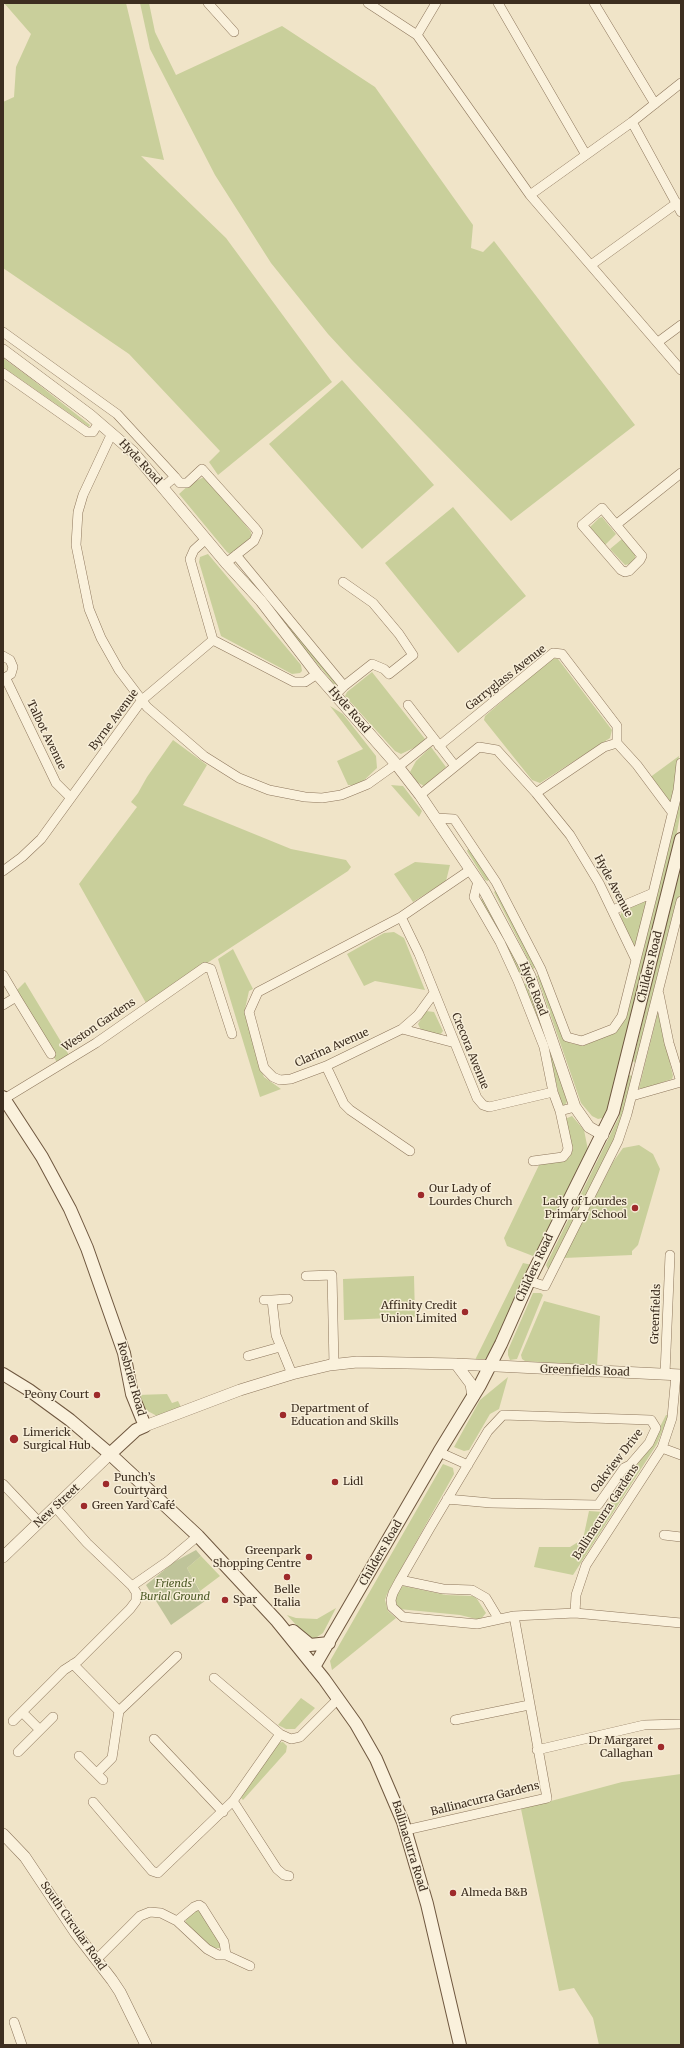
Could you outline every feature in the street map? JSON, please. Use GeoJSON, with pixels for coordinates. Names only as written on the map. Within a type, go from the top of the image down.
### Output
{"type":"FeatureCollection","features":[{"type":"Feature","properties":{"kind":"main road","name":"Childers Road"},"geometry":{"type":"LineString","coordinates":[[314,1667],[490,1366],[528,1281],[603,1135],[613,1112],[625,1067],[681,839]]}},
{"type":"Feature","properties":{"kind":"main road","name":"Rosbrien Road"},"geometry":{"type":"LineString","coordinates":[[4,1098],[42,1157],[61,1191],[87,1248],[124,1353],[132,1394],[145,1426]]}},
{"type":"Feature","properties":{"kind":"main road"},"geometry":{"type":"LineString","coordinates":[[3,1374],[29,1390],[64,1416],[110,1454],[198,1536],[277,1621],[287,1625],[310,1645],[329,1643]]}},
{"type":"Feature","properties":{"kind":"main road"},"geometry":{"type":"LineString","coordinates":[[110,1454],[136,1430],[145,1426]]}},
{"type":"Feature","properties":{"kind":"main road","name":"Ballinacurra Road"},"geometry":{"type":"LineString","coordinates":[[277,1621],[338,1698],[371,1747],[397,1805],[406,1830],[427,1904],[460,2045]]}},
{"type":"Feature","properties":{"kind":"street"},"geometry":{"type":"LineString","coordinates":[[208,3],[234,32]]}},
{"type":"Feature","properties":{"kind":"street"},"geometry":{"type":"LineString","coordinates":[[369,3],[417,35],[530,195],[592,265],[681,370]]}},
{"type":"Feature","properties":{"kind":"street"},"geometry":{"type":"LineString","coordinates":[[417,35],[436,3]]}},
{"type":"Feature","properties":{"kind":"street"},"geometry":{"type":"LineString","coordinates":[[498,3],[586,155]]}},
{"type":"Feature","properties":{"kind":"street"},"geometry":{"type":"LineString","coordinates":[[594,3],[655,104]]}},
{"type":"Feature","properties":{"kind":"street"},"geometry":{"type":"LineString","coordinates":[[530,195],[632,122],[681,84]]}},
{"type":"Feature","properties":{"kind":"street"},"geometry":{"type":"LineString","coordinates":[[632,122],[681,212]]}},
{"type":"Feature","properties":{"kind":"street"},"geometry":{"type":"LineString","coordinates":[[592,265],[677,203]]}},
{"type":"Feature","properties":{"kind":"street"},"geometry":{"type":"LineString","coordinates":[[658,342],[681,325]]}},
{"type":"Feature","properties":{"kind":"street"},"geometry":{"type":"LineString","coordinates":[[3,332],[117,414],[175,477],[184,484],[202,469],[258,532],[254,541],[226,563]]}},
{"type":"Feature","properties":{"kind":"street","name":"Hyde Road"},"geometry":{"type":"LineString","coordinates":[[3,350],[112,433],[133,452],[226,563],[261,601],[317,674],[397,766],[420,795],[481,885],[530,976],[575,1107],[589,1127],[603,1135]]}},
{"type":"Feature","properties":{"kind":"street"},"geometry":{"type":"LineString","coordinates":[[3,373],[88,432],[93,432],[96,427]]}},
{"type":"Feature","properties":{"kind":"street","name":"Garryglass Avenue"},"geometry":{"type":"LineString","coordinates":[[112,433],[83,494],[77,517],[76,545],[89,609],[110,654],[142,700],[169,728],[204,756],[239,778],[269,790],[305,797],[322,798],[341,795],[368,784],[436,743],[553,653],[562,654],[617,726],[617,743]]}},
{"type":"Feature","properties":{"kind":"street"},"geometry":{"type":"LineString","coordinates":[[617,524],[681,473]]}},
{"type":"Feature","properties":{"kind":"street"},"geometry":{"type":"LineString","coordinates":[[163,487],[175,477]]}},
{"type":"Feature","properties":{"kind":"street"},"geometry":{"type":"LineString","coordinates":[[602,508],[617,524],[642,556],[635,566],[625,572],[620,570],[582,525],[602,508]]}},
{"type":"Feature","properties":{"kind":"street"},"geometry":{"type":"LineString","coordinates":[[206,539],[194,550],[190,559],[213,640],[294,682],[305,682],[317,674]]}},
{"type":"Feature","properties":{"kind":"street"},"geometry":{"type":"LineString","coordinates":[[236,555],[344,686]]}},
{"type":"Feature","properties":{"kind":"street"},"geometry":{"type":"LineString","coordinates":[[335,695],[372,664],[384,669],[390,674],[412,655],[399,634],[373,603],[343,582]]}},
{"type":"Feature","properties":{"kind":"street","name":"Byrne Avenue"},"geometry":{"type":"LineString","coordinates":[[3,871],[22,857],[41,839],[142,700],[213,640]]}},
{"type":"Feature","properties":{"kind":"street","name":"Talbot Avenue"},"geometry":{"type":"LineString","coordinates":[[3,656],[10,660],[13,667],[11,674],[4,679],[56,783],[71,798]]}},
{"type":"Feature","properties":{"kind":"street"},"geometry":{"type":"LineString","coordinates":[[408,705],[455,766]]}},
{"type":"Feature","properties":{"kind":"street"},"geometry":{"type":"LineString","coordinates":[[536,793],[604,747],[617,743],[637,765],[672,812]]}},
{"type":"Feature","properties":{"kind":"street","name":"Hyde Avenue"},"geometry":{"type":"LineString","coordinates":[[420,795],[479,747],[497,750],[536,793],[570,835],[599,883],[636,960]]}},
{"type":"Feature","properties":{"kind":"street"},"geometry":{"type":"LineString","coordinates":[[436,818],[454,819],[471,842],[496,882],[541,969],[567,1036],[582,1041],[613,1030],[622,1016],[678,790],[681,763]]}},
{"type":"Feature","properties":{"kind":"street"},"geometry":{"type":"LineString","coordinates":[[457,850],[471,842]]}},
{"type":"Feature","properties":{"kind":"street","name":"Clarina Avenue"},"geometry":{"type":"LineString","coordinates":[[434,993],[418,1015],[402,1030],[326,1066],[291,1079],[280,1080],[273,1077],[264,1068],[249,1012],[258,992],[401,917],[470,870]]}},
{"type":"Feature","properties":{"kind":"street"},"geometry":{"type":"LineString","coordinates":[[496,882],[481,885],[474,896],[500,942],[518,981],[544,1047],[568,1148],[564,1157],[533,1161]]}},
{"type":"Feature","properties":{"kind":"street"},"geometry":{"type":"LineString","coordinates":[[613,910],[653,893]]}},
{"type":"Feature","properties":{"kind":"street"},"geometry":{"type":"LineString","coordinates":[[528,1281],[545,1286],[618,1141],[632,1096],[658,991],[678,925],[681,902]]}},
{"type":"Feature","properties":{"kind":"street"},"geometry":{"type":"LineString","coordinates":[[401,917],[419,954],[434,993]]}},
{"type":"Feature","properties":{"kind":"street","name":"Weston Gardens"},"geometry":{"type":"LineString","coordinates":[[4,1098],[96,1043],[205,967],[211,969],[232,1034]]}},
{"type":"Feature","properties":{"kind":"street"},"geometry":{"type":"LineString","coordinates":[[518,981],[541,969]]}},
{"type":"Feature","properties":{"kind":"street"},"geometry":{"type":"LineString","coordinates":[[3,975],[50,1054]]}},
{"type":"Feature","properties":{"kind":"street"},"geometry":{"type":"LineString","coordinates":[[632,1096],[681,1082],[669,1043],[658,991]]}},
{"type":"Feature","properties":{"kind":"street","name":"Crecora Avenue"},"geometry":{"type":"LineString","coordinates":[[434,993],[477,1098],[483,1104],[489,1107],[553,1088]]}},
{"type":"Feature","properties":{"kind":"street"},"geometry":{"type":"LineString","coordinates":[[3,1006],[16,997]]}},
{"type":"Feature","properties":{"kind":"street"},"geometry":{"type":"LineString","coordinates":[[402,1030],[454,1043]]}},
{"type":"Feature","properties":{"kind":"street"},"geometry":{"type":"LineString","coordinates":[[326,1066],[344,1104],[350,1110],[410,1151]]}},
{"type":"Feature","properties":{"kind":"street"},"geometry":{"type":"LineString","coordinates":[[625,1067],[638,1070]]}},
{"type":"Feature","properties":{"kind":"street"},"geometry":{"type":"LineString","coordinates":[[553,1088],[566,1079]]}},
{"type":"Feature","properties":{"kind":"street"},"geometry":{"type":"LineString","coordinates":[[560,1111],[575,1107]]}},
{"type":"Feature","properties":{"kind":"street","name":"Greenfields"},"geometry":{"type":"LineString","coordinates":[[662,1448],[672,1418],[674,1375],[670,1255]]}},
{"type":"Feature","properties":{"kind":"street"},"geometry":{"type":"LineString","coordinates":[[306,1276],[332,1275],[334,1365]]}},
{"type":"Feature","properties":{"kind":"street"},"geometry":{"type":"LineString","coordinates":[[288,1299],[268,1300],[280,1347],[292,1374]]}},
{"type":"Feature","properties":{"kind":"street"},"geometry":{"type":"LineString","coordinates":[[248,1356],[280,1347]]}},
{"type":"Feature","properties":{"kind":"street","name":"Rosbrien Road"},"geometry":{"type":"LineString","coordinates":[[145,1426],[240,1390],[292,1374],[334,1365],[357,1362],[490,1366]]}},
{"type":"Feature","properties":{"kind":"street"},"geometry":{"type":"LineString","coordinates":[[456,1364],[471,1384],[473,1397]]}},
{"type":"Feature","properties":{"kind":"street","name":"Greenfields Road"},"geometry":{"type":"LineString","coordinates":[[490,1366],[674,1375]]}},
{"type":"Feature","properties":{"kind":"street","name":"Oakview Drive"},"geometry":{"type":"LineString","coordinates":[[447,1499],[491,1503],[598,1505],[624,1468],[630,1465],[649,1444],[656,1428],[651,1420],[507,1414],[497,1420],[447,1499],[400,1580],[391,1600],[392,1607],[403,1616],[477,1624],[488,1623],[498,1618]]}},
{"type":"Feature","properties":{"kind":"street"},"geometry":{"type":"LineString","coordinates":[[662,1448],[681,1456]]}},
{"type":"Feature","properties":{"kind":"street","name":"Ballinacurra Gardens"},"geometry":{"type":"LineString","coordinates":[[575,1613],[576,1595],[586,1565],[662,1448]]}},
{"type":"Feature","properties":{"kind":"street"},"geometry":{"type":"LineString","coordinates":[[439,1452],[468,1466]]}},
{"type":"Feature","properties":{"kind":"street","name":"New Street"},"geometry":{"type":"LineString","coordinates":[[3,1557],[39,1522],[56,1508],[110,1454]]}},
{"type":"Feature","properties":{"kind":"street"},"geometry":{"type":"LineString","coordinates":[[3,1484],[39,1522]]}},
{"type":"Feature","properties":{"kind":"street"},"geometry":{"type":"LineString","coordinates":[[13,1721],[64,1670],[73,1664],[130,1609],[136,1600],[136,1592],[132,1586],[87,1543],[56,1508]]}},
{"type":"Feature","properties":{"kind":"street"},"geometry":{"type":"LineString","coordinates":[[132,1586],[168,1561],[198,1536]]}},
{"type":"Feature","properties":{"kind":"street"},"geometry":{"type":"LineString","coordinates":[[664,1536],[681,1537]]}},
{"type":"Feature","properties":{"kind":"street"},"geometry":{"type":"LineString","coordinates":[[400,1580],[442,1589],[472,1590],[486,1598],[498,1618],[575,1613],[681,1623]]}},
{"type":"Feature","properties":{"kind":"street","name":"Ballinacurra Gardens"},"geometry":{"type":"LineString","coordinates":[[406,1830],[547,1798],[514,1616]]}},
{"type":"Feature","properties":{"kind":"street"},"geometry":{"type":"LineString","coordinates":[[79,1756],[100,1776],[112,1758],[119,1711],[177,1656]]}},
{"type":"Feature","properties":{"kind":"street"},"geometry":{"type":"LineString","coordinates":[[73,1664],[119,1711]]}},
{"type":"Feature","properties":{"kind":"street"},"geometry":{"type":"LineString","coordinates":[[214,1678],[280,1734],[291,1739],[300,1738],[338,1698]]}},
{"type":"Feature","properties":{"kind":"street"},"geometry":{"type":"LineString","coordinates":[[455,1720],[529,1705]]}},
{"type":"Feature","properties":{"kind":"street"},"geometry":{"type":"LineString","coordinates":[[22,1712],[40,1730]]}},
{"type":"Feature","properties":{"kind":"street"},"geometry":{"type":"LineString","coordinates":[[18,1752],[53,1717]]}},
{"type":"Feature","properties":{"kind":"street"},"geometry":{"type":"LineString","coordinates":[[538,1750],[644,1725],[681,1724]]}},
{"type":"Feature","properties":{"kind":"street"},"geometry":{"type":"LineString","coordinates":[[93,1802],[152,1871],[158,1873],[233,1801],[280,1734]]}},
{"type":"Feature","properties":{"kind":"street"},"geometry":{"type":"LineString","coordinates":[[154,1738],[223,1812]]}},
{"type":"Feature","properties":{"kind":"street"},"geometry":{"type":"LineString","coordinates":[[233,1801],[277,1870],[289,1876]]}},
{"type":"Feature","properties":{"kind":"street","name":"South Circular Road"},"geometry":{"type":"LineString","coordinates":[[3,1834],[24,1857],[75,1932],[120,1992],[146,2045]]}},
{"type":"Feature","properties":{"kind":"street"},"geometry":{"type":"LineString","coordinates":[[176,1921],[194,1907],[199,1905],[202,1907],[224,1942],[226,1955]]}},
{"type":"Feature","properties":{"kind":"street"},"geometry":{"type":"LineString","coordinates":[[96,1960],[140,1916],[150,1912],[161,1913],[176,1921],[207,1949],[218,1955],[226,1955],[250,1967]]}},
{"type":"Feature","properties":{"kind":"street"},"geometry":{"type":"LineString","coordinates":[[14,2022],[22,2045]]}},
{"type":"Feature","properties":{"kind":"green space"},"geometry":{"type":"Polygon","coordinates":[[[4,3],[126,3],[164,160],[141,156],[226,238],[332,382],[218,475],[209,462],[220,451],[129,354],[3,268],[3,102],[14,97],[16,67],[31,34],[4,3]]]}},
{"type":"Feature","properties":{"kind":"green space"},"geometry":{"type":"Polygon","coordinates":[[[140,3],[149,3],[155,32],[176,75],[282,26],[375,87],[473,225],[471,248],[483,252],[494,241],[635,425],[511,521],[352,360],[328,334],[271,263],[215,175],[150,49],[140,3]]]}},
{"type":"Feature","properties":{"kind":"green space"},"geometry":{"type":"Polygon","coordinates":[[[3,358],[90,425],[89,427],[3,367],[3,358]]]}},
{"type":"Feature","properties":{"kind":"green space"},"geometry":{"type":"Polygon","coordinates":[[[342,380],[434,485],[362,549],[269,444],[342,380]]]}},
{"type":"Feature","properties":{"kind":"green space"},"geometry":{"type":"Polygon","coordinates":[[[204,477],[211,483],[251,532],[251,539],[230,554],[179,494],[190,484],[204,477]]]}},
{"type":"Feature","properties":{"kind":"green space"},"geometry":{"type":"Polygon","coordinates":[[[453,507],[526,596],[458,653],[385,563],[453,507]]]}},
{"type":"Feature","properties":{"kind":"green space"},"geometry":{"type":"Polygon","coordinates":[[[602,517],[616,534],[605,545],[590,527],[602,517]]]}},
{"type":"Feature","properties":{"kind":"green space"},"geometry":{"type":"Polygon","coordinates":[[[622,539],[635,554],[635,559],[630,564],[625,565],[610,549],[622,539]]]}},
{"type":"Feature","properties":{"kind":"green space"},"geometry":{"type":"Polygon","coordinates":[[[208,554],[301,665],[302,671],[300,673],[292,674],[221,636],[199,562],[200,557],[208,554]]]}},
{"type":"Feature","properties":{"kind":"green space"},"geometry":{"type":"Polygon","coordinates":[[[251,577],[338,681],[337,685],[334,684],[248,580],[251,577]]]}},
{"type":"Feature","properties":{"kind":"green space"},"geometry":{"type":"Polygon","coordinates":[[[552,658],[558,659],[612,730],[610,738],[540,783],[532,780],[484,720],[485,716],[552,658]]]}},
{"type":"Feature","properties":{"kind":"green space"},"geometry":{"type":"Polygon","coordinates":[[[372,672],[425,739],[420,745],[401,754],[395,751],[345,696],[347,692],[372,672]]]}},
{"type":"Feature","properties":{"kind":"green space"},"geometry":{"type":"Polygon","coordinates":[[[330,706],[343,714],[376,756],[377,768],[359,785],[348,785],[337,761],[363,749],[330,706]]]}},
{"type":"Feature","properties":{"kind":"green space"},"geometry":{"type":"Polygon","coordinates":[[[173,740],[207,765],[183,805],[291,849],[346,860],[351,867],[348,871],[146,1003],[79,884],[137,807],[131,802],[173,740]]]}},
{"type":"Feature","properties":{"kind":"green space"},"geometry":{"type":"Polygon","coordinates":[[[431,747],[446,767],[424,786],[417,782],[410,772],[416,761],[431,747]]]}},
{"type":"Feature","properties":{"kind":"green space"},"geometry":{"type":"Polygon","coordinates":[[[679,756],[672,802],[669,804],[649,778],[679,756]]]}},
{"type":"Feature","properties":{"kind":"green space"},"geometry":{"type":"Polygon","coordinates":[[[391,785],[403,786],[422,811],[419,817],[391,785]]]}},
{"type":"Feature","properties":{"kind":"green space"},"geometry":{"type":"Polygon","coordinates":[[[681,787],[681,810],[675,843],[608,1108],[603,1118],[598,1119],[592,1116],[581,1103],[537,976],[539,975],[564,1037],[570,1043],[583,1046],[616,1032],[626,1018],[680,798],[681,787]]]}},
{"type":"Feature","properties":{"kind":"green space"},"geometry":{"type":"Polygon","coordinates":[[[470,846],[490,878],[488,881],[485,880],[467,851],[470,846]]]}},
{"type":"Feature","properties":{"kind":"green space"},"geometry":{"type":"Polygon","coordinates":[[[415,862],[450,865],[446,881],[413,902],[394,874],[415,862]]]}},
{"type":"Feature","properties":{"kind":"green space"},"geometry":{"type":"Polygon","coordinates":[[[681,863],[681,890],[638,1062],[635,1063],[633,1061],[681,863]]]}},
{"type":"Feature","properties":{"kind":"green space"},"geometry":{"type":"Polygon","coordinates":[[[497,890],[537,966],[533,969],[494,892],[497,890]]]}},
{"type":"Feature","properties":{"kind":"green space"},"geometry":{"type":"Polygon","coordinates":[[[484,898],[522,973],[518,973],[480,900],[484,898]]]}},
{"type":"Feature","properties":{"kind":"green space"},"geometry":{"type":"Polygon","coordinates":[[[645,899],[648,903],[637,944],[634,947],[620,916],[622,911],[645,899]]]}},
{"type":"Feature","properties":{"kind":"green space"},"geometry":{"type":"Polygon","coordinates":[[[394,932],[404,938],[425,990],[375,981],[364,986],[347,954],[384,933],[394,932]]]}},
{"type":"Feature","properties":{"kind":"green space"},"geometry":{"type":"Polygon","coordinates":[[[233,949],[253,989],[249,991],[245,1009],[257,1060],[264,1077],[281,1089],[260,1097],[218,959],[233,949]]]}},
{"type":"Feature","properties":{"kind":"green space"},"geometry":{"type":"Polygon","coordinates":[[[25,982],[72,1060],[60,1068],[17,990],[25,982]]]}},
{"type":"Feature","properties":{"kind":"green space"},"geometry":{"type":"Polygon","coordinates":[[[526,983],[548,1039],[567,1102],[564,1106],[561,1103],[546,1041],[523,985],[526,983]]]}},
{"type":"Feature","properties":{"kind":"green space"},"geometry":{"type":"Polygon","coordinates":[[[426,1011],[434,1012],[443,1031],[440,1035],[421,1030],[418,1024],[426,1011]]]}},
{"type":"Feature","properties":{"kind":"green space"},"geometry":{"type":"Polygon","coordinates":[[[658,1012],[673,1076],[672,1079],[643,1089],[639,1088],[658,1012]]]}},
{"type":"Feature","properties":{"kind":"green space"},"geometry":{"type":"Polygon","coordinates":[[[629,1075],[634,1077],[616,1137],[549,1271],[546,1265],[619,1117],[629,1075]]]}},
{"type":"Feature","properties":{"kind":"green space"},"geometry":{"type":"Polygon","coordinates":[[[572,1116],[584,1130],[588,1150],[544,1241],[533,1256],[507,1246],[504,1238],[540,1163],[569,1158],[573,1149],[565,1119],[572,1116]]]}},
{"type":"Feature","properties":{"kind":"green space","name":"Lady of Lourdes Primary School"},"geometry":{"type":"Polygon","coordinates":[[[639,1145],[653,1154],[660,1169],[638,1245],[632,1251],[632,1255],[564,1258],[613,1162],[623,1148],[639,1145]]]}},
{"type":"Feature","properties":{"kind":"green space"},"geometry":{"type":"Polygon","coordinates":[[[523,1263],[532,1265],[493,1348],[485,1359],[475,1360],[523,1263]]]}},
{"type":"Feature","properties":{"kind":"green space"},"geometry":{"type":"Polygon","coordinates":[[[414,1276],[415,1317],[344,1320],[343,1279],[414,1276]]]}},
{"type":"Feature","properties":{"kind":"green space"},"geometry":{"type":"Polygon","coordinates":[[[533,1293],[541,1293],[543,1295],[517,1359],[510,1360],[508,1350],[533,1293]]]}},
{"type":"Feature","properties":{"kind":"green space"},"geometry":{"type":"Polygon","coordinates":[[[544,1301],[600,1316],[597,1366],[525,1361],[522,1359],[521,1355],[544,1301]]]}},
{"type":"Feature","properties":{"kind":"green space"},"geometry":{"type":"Polygon","coordinates":[[[508,1377],[499,1409],[490,1414],[469,1450],[464,1451],[454,1447],[480,1400],[508,1377]]]}},
{"type":"Feature","properties":{"kind":"green space"},"geometry":{"type":"Polygon","coordinates":[[[167,1394],[172,1403],[178,1401],[181,1407],[157,1416],[144,1409],[137,1395],[167,1394]]]}},
{"type":"Feature","properties":{"kind":"green space"},"geometry":{"type":"Polygon","coordinates":[[[666,1415],[669,1415],[657,1444],[573,1575],[534,1567],[539,1547],[570,1547],[583,1539],[589,1511],[604,1512],[650,1446],[666,1415]]]}},
{"type":"Feature","properties":{"kind":"green space"},"geometry":{"type":"Polygon","coordinates":[[[443,1464],[453,1468],[454,1474],[385,1600],[388,1611],[396,1618],[332,1670],[330,1661],[443,1464]]]}},
{"type":"Feature","properties":{"kind":"green space","name":"Friends' Burial Ground"},"geometry":{"type":"Polygon","coordinates":[[[196,1550],[201,1556],[187,1568],[205,1601],[171,1625],[146,1585],[174,1562],[196,1550]]]}},
{"type":"Feature","properties":{"kind":"green space"},"geometry":{"type":"Polygon","coordinates":[[[201,1556],[220,1576],[200,1591],[187,1568],[201,1556]]]}},
{"type":"Feature","properties":{"kind":"green space"},"geometry":{"type":"Polygon","coordinates":[[[403,1586],[446,1595],[473,1596],[477,1599],[486,1613],[480,1620],[460,1615],[399,1609],[395,1600],[398,1589],[403,1586]]]}},
{"type":"Feature","properties":{"kind":"green space"},"geometry":{"type":"Polygon","coordinates":[[[336,1608],[323,1633],[314,1639],[307,1637],[287,1615],[296,1618],[317,1619],[336,1608]]]}},
{"type":"Feature","properties":{"kind":"green space"},"geometry":{"type":"Polygon","coordinates":[[[301,1698],[315,1708],[295,1729],[286,1729],[278,1725],[301,1698]]]}},
{"type":"Feature","properties":{"kind":"green space"},"geometry":{"type":"Polygon","coordinates":[[[283,1742],[287,1746],[286,1752],[243,1800],[241,1798],[277,1743],[283,1742]]]}},
{"type":"Feature","properties":{"kind":"green space"},"geometry":{"type":"Polygon","coordinates":[[[681,1774],[681,2045],[599,2045],[593,2018],[574,1988],[559,1991],[521,1809],[622,1782],[681,1774]]]}},
{"type":"Feature","properties":{"kind":"green space"},"geometry":{"type":"Polygon","coordinates":[[[198,1910],[202,1913],[221,1945],[220,1948],[213,1948],[187,1927],[185,1923],[188,1915],[198,1910]]]}},
{"type":"Feature","properties":{"kind":"place","name":"Our Lady of Lourdes Church"},"geometry":{"type":"Point","coordinates":[421,1195]}},
{"type":"Feature","properties":{"kind":"place","name":"Lady of Lourdes Primary School"},"geometry":{"type":"Point","coordinates":[635,1208]}},
{"type":"Feature","properties":{"kind":"place","name":"Affinity Credit Union Limited"},"geometry":{"type":"Point","coordinates":[465,1312]}},
{"type":"Feature","properties":{"kind":"place","name":"Peony Court"},"geometry":{"type":"Point","coordinates":[97,1395]}},
{"type":"Feature","properties":{"kind":"place","name":"Department of Education and Skills"},"geometry":{"type":"Point","coordinates":[283,1415]}},
{"type":"Feature","properties":{"kind":"place","name":"Limerick Surgical Hub"},"geometry":{"type":"Point","coordinates":[14,1439]}},
{"type":"Feature","properties":{"kind":"place","name":"Lidl"},"geometry":{"type":"Point","coordinates":[335,1482]}},
{"type":"Feature","properties":{"kind":"place","name":"Punch’s Courtyard"},"geometry":{"type":"Point","coordinates":[106,1484]}},
{"type":"Feature","properties":{"kind":"place","name":"Green Yard Café"},"geometry":{"type":"Point","coordinates":[84,1506]}},
{"type":"Feature","properties":{"kind":"place","name":"Greenpark Shopping Centre"},"geometry":{"type":"Point","coordinates":[309,1557]}},
{"type":"Feature","properties":{"kind":"place","name":"Belle Italia"},"geometry":{"type":"Point","coordinates":[287,1577]}},
{"type":"Feature","properties":{"kind":"place","name":"Spar"},"geometry":{"type":"Point","coordinates":[225,1600]}},
{"type":"Feature","properties":{"kind":"place","name":"Dr Margaret Callaghan"},"geometry":{"type":"Point","coordinates":[661,1747]}},
{"type":"Feature","properties":{"kind":"place","name":"Almeda B&B"},"geometry":{"type":"Point","coordinates":[453,1893]}}]}
